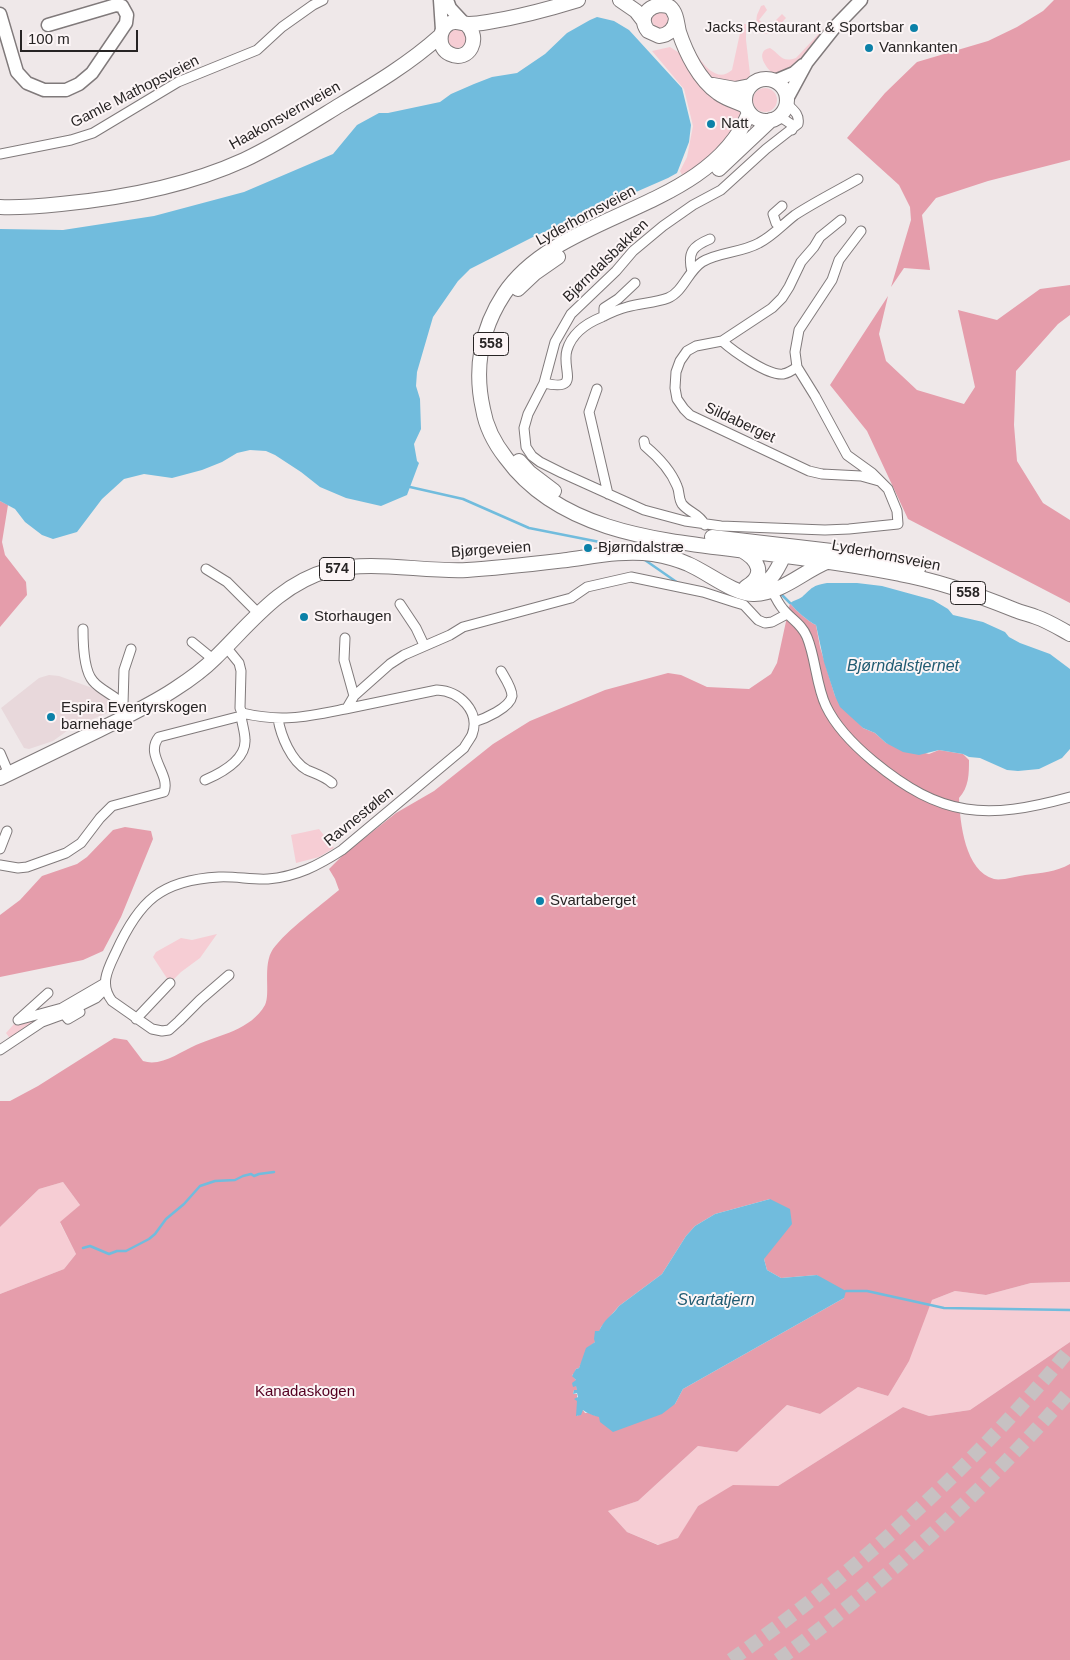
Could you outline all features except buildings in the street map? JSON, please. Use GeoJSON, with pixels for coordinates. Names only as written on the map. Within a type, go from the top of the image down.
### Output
{"type":"FeatureCollection","features":[{"type":"Feature","properties":{"kind":"main road"},"geometry":{"type":"LineString","coordinates":[[510,19],[485,33],[470,49],[461,55],[450,54],[442,46],[441,33],[449,24],[510,19],[578,0]]}},
{"type":"Feature","properties":{"kind":"main road"},"geometry":{"type":"LineString","coordinates":[[620,0],[636,10],[648,31],[655,35],[667,34],[674,28],[676,19]]}},
{"type":"Feature","properties":{"kind":"main road"},"geometry":{"type":"LineString","coordinates":[[643,20],[649,2],[667,5],[673,10],[680,34],[691,59],[708,83],[716,92],[748,110],[757,119],[781,109],[783,88],[774,81],[761,79],[750,86],[735,89],[718,87],[708,83]]}},
{"type":"Feature","properties":{"kind":"main road"},"geometry":{"type":"LineString","coordinates":[[464,23],[473,33],[473,44]]}},
{"type":"Feature","properties":{"kind":"main road","name":"Haakonsvernveien"},"geometry":{"type":"LineString","coordinates":[[0,207],[93,201],[136,194],[204,176],[270,146],[402,66],[441,33]]}},
{"type":"Feature","properties":{"kind":"main road"},"geometry":{"type":"LineString","coordinates":[[663,35],[691,59]]}},
{"type":"Feature","properties":{"kind":"main road","name":"Haakonsvernveien"},"geometry":{"type":"LineString","coordinates":[[402,66],[425,57],[450,54]]}},
{"type":"Feature","properties":{"kind":"main road","name":"558"},"geometry":{"type":"LineString","coordinates":[[748,110],[745,95],[750,86]]}},
{"type":"Feature","properties":{"kind":"main road","name":"Lyderhornsveien"},"geometry":{"type":"LineString","coordinates":[[781,109],[730,159],[701,182],[573,248],[528,279],[512,297],[495,332],[489,358],[488,389],[495,420],[501,435],[529,472],[555,492],[607,517],[650,528],[922,578],[1036,617],[1070,634]]}},
{"type":"Feature","properties":{"kind":"main road","name":"Lyderhornsveien"},"geometry":{"type":"LineString","coordinates":[[748,110],[741,132],[722,154],[696,174],[665,193],[569,240],[520,273],[504,294],[491,318],[482,343],[478,368],[481,402],[492,434],[512,466],[541,494],[582,516],[628,532],[662,540],[740,550],[870,557],[924,570],[997,596],[1023,608],[1036,617]]}},
{"type":"Feature","properties":{"kind":"main road"},"geometry":{"type":"LineString","coordinates":[[740,550],[752,558],[758,567],[757,576],[746,587]]}},
{"type":"Feature","properties":{"kind":"main road","name":"Bjørgeveien"},"geometry":{"type":"LineString","coordinates":[[4,776],[126,709],[176,689],[214,660],[259,614],[285,591],[304,580],[329,570],[356,567],[463,570],[510,567],[620,552],[643,553],[682,562],[737,591],[750,594],[770,586]]}},
{"type":"Feature","properties":{"kind":"main road"},"geometry":{"type":"LineString","coordinates":[[770,586],[788,576],[793,563],[789,553]]}},
{"type":"Feature","properties":{"kind":"main road","name":"Bjørgeveien"},"geometry":{"type":"LineString","coordinates":[[731,587],[759,585],[781,588],[829,561]]}},
{"type":"Feature","properties":{"kind":"street","name":"Gamle Mathopsveien"},"geometry":{"type":"LineString","coordinates":[[0,154],[71,140],[93,133],[178,82],[257,50],[293,19],[323,0]]}},
{"type":"Feature","properties":{"kind":"street"},"geometry":{"type":"LineString","coordinates":[[440,0],[441,33]]}},
{"type":"Feature","properties":{"kind":"street"},"geometry":{"type":"LineString","coordinates":[[448,0],[450,8],[464,23]]}},
{"type":"Feature","properties":{"kind":"street","name":"Lyderhornsveien"},"geometry":{"type":"LineString","coordinates":[[774,81],[794,72],[806,62],[834,28],[861,0]]}},
{"type":"Feature","properties":{"kind":"street"},"geometry":{"type":"LineString","coordinates":[[0,14],[17,72],[27,83],[44,90],[66,90],[79,84],[92,73],[126,23],[127,15],[122,6],[116,5],[48,24]]}},
{"type":"Feature","properties":{"kind":"street","name":"Lyderhornsveien"},"geometry":{"type":"LineString","coordinates":[[781,109],[806,62]]}},
{"type":"Feature","properties":{"kind":"street"},"geometry":{"type":"LineString","coordinates":[[781,109],[791,124],[792,130]]}},
{"type":"Feature","properties":{"kind":"street"},"geometry":{"type":"LineString","coordinates":[[781,109],[797,114],[798,124],[792,130]]}},
{"type":"Feature","properties":{"kind":"street","name":"Bjørndalsbakken"},"geometry":{"type":"LineString","coordinates":[[792,130],[766,149],[721,190],[692,205],[663,226],[633,251],[616,271],[571,314],[556,342],[544,383],[528,414],[524,428],[526,447],[532,456],[540,462],[644,510],[661,516],[705,525],[825,530],[898,524],[897,511],[892,496],[882,482]]}},
{"type":"Feature","properties":{"kind":"street"},"geometry":{"type":"LineString","coordinates":[[544,383],[556,386],[562,385],[566,381],[569,375],[567,350],[575,335],[587,324],[626,307],[669,298],[676,293],[701,263],[742,251],[758,244],[797,214],[858,179]]}},
{"type":"Feature","properties":{"kind":"street"},"geometry":{"type":"LineString","coordinates":[[780,227],[776,223],[773,214],[782,206]]}},
{"type":"Feature","properties":{"kind":"street","name":"Sildaberget"},"geometry":{"type":"LineString","coordinates":[[841,220],[820,237],[814,248],[800,262],[789,287],[772,308],[722,340],[696,346],[687,351],[680,361],[676,372],[675,388],[677,399],[690,416],[809,471],[822,474],[871,478],[882,482]]}},
{"type":"Feature","properties":{"kind":"street"},"geometry":{"type":"LineString","coordinates":[[861,231],[839,260],[832,280],[799,330],[796,352],[797,367],[847,455],[872,472],[882,482]]}},
{"type":"Feature","properties":{"kind":"street"},"geometry":{"type":"LineString","coordinates":[[692,272],[689,260],[692,251],[699,244],[710,239]]}},
{"type":"Feature","properties":{"kind":"street"},"geometry":{"type":"LineString","coordinates":[[604,316],[604,308],[618,299],[635,283]]}},
{"type":"Feature","properties":{"kind":"street"},"geometry":{"type":"LineString","coordinates":[[722,340],[732,351],[774,373],[782,374],[797,367]]}},
{"type":"Feature","properties":{"kind":"street"},"geometry":{"type":"LineString","coordinates":[[597,389],[589,412],[608,494]]}},
{"type":"Feature","properties":{"kind":"street"},"geometry":{"type":"LineString","coordinates":[[644,441],[645,446],[655,454],[677,485],[681,503],[684,507],[697,514],[705,525]]}},
{"type":"Feature","properties":{"kind":"street"},"geometry":{"type":"LineString","coordinates":[[206,568],[227,582],[259,614]]}},
{"type":"Feature","properties":{"kind":"street"},"geometry":{"type":"LineString","coordinates":[[347,708],[354,696],[390,664],[424,645],[450,635],[463,627],[571,598],[587,587],[624,578],[642,579],[711,594],[744,605],[758,620],[765,623],[772,622],[787,614]]}},
{"type":"Feature","properties":{"kind":"street"},"geometry":{"type":"LineString","coordinates":[[770,586],[778,602],[807,636],[822,695],[831,716],[839,727],[868,756],[895,779],[946,805],[979,811],[1002,811],[1070,796]]}},
{"type":"Feature","properties":{"kind":"street"},"geometry":{"type":"LineString","coordinates":[[400,604],[416,628],[424,645]]}},
{"type":"Feature","properties":{"kind":"street"},"geometry":{"type":"LineString","coordinates":[[83,628],[83,643],[89,676],[93,682],[126,709]]}},
{"type":"Feature","properties":{"kind":"street"},"geometry":{"type":"LineString","coordinates":[[345,638],[344,660],[354,696]]}},
{"type":"Feature","properties":{"kind":"street"},"geometry":{"type":"LineString","coordinates":[[192,642],[214,660]]}},
{"type":"Feature","properties":{"kind":"street"},"geometry":{"type":"LineString","coordinates":[[205,780],[222,773],[236,760],[244,750],[246,741],[240,708],[241,671],[239,663],[226,647]]}},
{"type":"Feature","properties":{"kind":"street"},"geometry":{"type":"LineString","coordinates":[[126,709],[124,670],[131,649]]}},
{"type":"Feature","properties":{"kind":"street"},"geometry":{"type":"LineString","coordinates":[[0,865],[18,868],[27,867],[66,853],[81,843],[112,806],[164,792],[164,782],[153,749],[154,743],[159,737],[242,714],[278,719],[317,716],[437,690],[447,690],[458,695],[467,703],[474,722],[486,718],[510,702],[511,690],[501,671]]}},
{"type":"Feature","properties":{"kind":"street"},"geometry":{"type":"LineString","coordinates":[[278,719],[283,739],[296,760],[306,769],[326,778],[332,783]]}},
{"type":"Feature","properties":{"kind":"street","name":"Ravnestølen"},"geometry":{"type":"LineString","coordinates":[[106,989],[109,966],[126,929],[143,904],[166,889],[194,879],[220,876],[267,879],[302,872],[320,864],[342,850],[464,748],[472,734],[474,722]]}},
{"type":"Feature","properties":{"kind":"street","name":"Bjørgeveien"},"geometry":{"type":"LineString","coordinates":[[0,753],[4,776]]}},
{"type":"Feature","properties":{"kind":"street"},"geometry":{"type":"LineString","coordinates":[[0,849],[7,830]]}},
{"type":"Feature","properties":{"kind":"street"},"geometry":{"type":"LineString","coordinates":[[106,989],[112,1001],[152,1029],[162,1031],[169,1030],[229,975]]}},
{"type":"Feature","properties":{"kind":"street"},"geometry":{"type":"LineString","coordinates":[[136,1019],[170,983]]}},
{"type":"Feature","properties":{"kind":"street"},"geometry":{"type":"LineString","coordinates":[[63,1011],[68,1019],[106,989]]}},
{"type":"Feature","properties":{"kind":"street"},"geometry":{"type":"LineString","coordinates":[[0,1050],[42,1022],[106,989]]}},
{"type":"Feature","properties":{"kind":"street"},"geometry":{"type":"LineString","coordinates":[[48,993],[18,1020],[63,1011]]}},
{"type":"Feature","properties":{"kind":"shaded area"},"geometry":{"type":"Polygon","coordinates":[[[764,5],[767,10],[759,20],[768,28],[782,14],[786,18],[771,34],[757,33],[755,30],[757,15],[761,6],[764,5]]]}},
{"type":"Feature","properties":{"kind":"shaded area"},"geometry":{"type":"Polygon","coordinates":[[[841,10],[843,12],[793,68],[775,75],[768,69],[762,56],[765,50],[770,48],[781,58],[787,60],[796,58],[841,10]]]}},
{"type":"Feature","properties":{"kind":"shaded area"},"geometry":{"type":"Polygon","coordinates":[[[660,12],[668,20],[660,28],[652,20],[660,12]]]}},
{"type":"Feature","properties":{"kind":"shaded area"},"geometry":{"type":"Polygon","coordinates":[[[742,24],[746,24],[750,74],[748,80],[725,85],[706,73],[688,40],[700,60],[706,66],[718,74],[725,74],[732,70],[742,24]]]}},
{"type":"Feature","properties":{"kind":"shaded area"},"geometry":{"type":"Polygon","coordinates":[[[457,28],[464,31],[467,38],[464,45],[457,48],[450,45],[447,38],[450,31],[457,28]]]}},
{"type":"Feature","properties":{"kind":"shaded area"},"geometry":{"type":"Polygon","coordinates":[[[670,47],[681,54],[739,109],[741,115],[739,124],[711,157],[683,177],[680,171],[687,157],[693,126],[684,89],[652,51],[670,47]]]}},
{"type":"Feature","properties":{"kind":"shaded area"},"geometry":{"type":"Polygon","coordinates":[[[765,88],[770,89],[776,95],[776,105],[770,111],[765,112],[760,111],[754,105],[753,100],[754,95],[760,89],[765,88]]]}},
{"type":"Feature","properties":{"kind":"shaded area","name":"Espira Eventyrskogen barnehage"},"geometry":{"type":"Polygon","coordinates":[[[49,675],[59,676],[98,690],[109,700],[112,708],[110,712],[71,728],[53,741],[29,749],[24,748],[1,708],[39,678],[49,675]]]}},
{"type":"Feature","properties":{"kind":"shaded area"},"geometry":{"type":"Polygon","coordinates":[[[319,829],[334,848],[319,857],[296,863],[291,835],[319,829]]]}},
{"type":"Feature","properties":{"kind":"shaded area"},"geometry":{"type":"Polygon","coordinates":[[[217,934],[200,958],[170,983],[153,957],[156,952],[181,938],[192,940],[217,934]]]}},
{"type":"Feature","properties":{"kind":"shaded area"},"geometry":{"type":"Polygon","coordinates":[[[53,1012],[11,1040],[6,1033],[14,1024],[53,1012]]]}},
{"type":"Feature","properties":{"kind":"shaded area"},"geometry":{"type":"Polygon","coordinates":[[[63,1182],[80,1205],[60,1223],[76,1254],[64,1269],[0,1294],[0,1227],[39,1189],[63,1182]]]}},
{"type":"Feature","properties":{"kind":"shaded area"},"geometry":{"type":"Polygon","coordinates":[[[1070,1282],[1070,1342],[970,1410],[929,1416],[903,1407],[778,1486],[733,1486],[698,1506],[679,1538],[659,1545],[627,1532],[608,1511],[638,1501],[698,1446],[737,1452],[787,1405],[820,1414],[858,1387],[888,1396],[932,1300],[955,1291],[986,1295],[1031,1283],[1070,1282]]]}},
{"type":"Feature","properties":{"kind":"green space"},"geometry":{"type":"Polygon","coordinates":[[[1054,0],[1070,0],[1070,160],[988,181],[936,198],[922,215],[930,270],[904,268],[891,287],[911,220],[910,207],[899,185],[847,138],[885,93],[917,62],[988,41],[1017,27],[1043,11],[1054,0]]]}},
{"type":"Feature","properties":{"kind":"green space"},"geometry":{"type":"Polygon","coordinates":[[[1070,285],[1070,315],[1058,324],[1016,371],[1014,425],[1017,461],[1043,503],[1070,520],[1070,603],[908,519],[867,431],[830,385],[888,296],[879,334],[886,361],[917,390],[964,404],[975,387],[958,310],[997,320],[1040,289],[1070,285]]]}},
{"type":"Feature","properties":{"kind":"green space"},"geometry":{"type":"Polygon","coordinates":[[[0,501],[8,505],[2,542],[5,555],[26,582],[27,595],[0,627],[0,501]]]}},
{"type":"Feature","properties":{"kind":"green space","name":"Kanadaskogen"},"geometry":{"type":"Polygon","coordinates":[[[790,603],[816,625],[820,647],[835,696],[863,728],[875,733],[886,743],[929,754],[939,750],[963,754],[969,760],[967,785],[959,798],[961,820],[970,856],[984,874],[994,879],[1005,879],[1048,872],[1070,864],[1070,1282],[1031,1283],[986,1295],[955,1291],[932,1300],[909,1361],[888,1396],[858,1387],[820,1414],[787,1405],[737,1452],[698,1446],[638,1501],[608,1511],[627,1532],[658,1545],[678,1538],[698,1506],[733,1485],[778,1486],[903,1407],[929,1416],[970,1410],[1070,1342],[1070,1660],[0,1660],[0,1294],[64,1269],[76,1254],[60,1222],[80,1205],[63,1182],[39,1189],[0,1227],[0,1101],[10,1101],[38,1086],[114,1038],[127,1040],[143,1061],[157,1062],[234,1031],[252,1020],[267,1000],[267,971],[273,949],[295,926],[339,890],[329,869],[342,856],[396,813],[434,791],[493,744],[530,721],[605,690],[668,673],[681,675],[707,687],[749,689],[771,674],[777,663],[790,603]],[[770,1199],[715,1214],[695,1226],[686,1236],[662,1274],[619,1306],[601,1327],[595,1342],[589,1347],[579,1368],[572,1375],[576,1380],[577,1390],[574,1390],[573,1394],[577,1394],[577,1416],[583,1410],[585,1413],[596,1416],[675,1404],[683,1389],[844,1298],[817,1275],[781,1278],[767,1270],[764,1259],[770,1199]]]}},
{"type":"Feature","properties":{"kind":"green space"},"geometry":{"type":"Polygon","coordinates":[[[125,827],[151,831],[153,839],[121,917],[103,951],[83,960],[0,977],[0,915],[20,900],[42,876],[77,864],[87,857],[113,830],[125,827]]]}},
{"type":"Feature","properties":{"kind":"water"},"geometry":{"type":"Polygon","coordinates":[[[597,17],[614,21],[629,30],[682,88],[691,125],[689,142],[677,173],[533,237],[470,269],[458,281],[433,317],[417,372],[416,386],[420,399],[421,429],[414,444],[419,463],[407,495],[381,506],[346,498],[320,487],[275,455],[266,451],[250,450],[237,453],[222,462],[202,470],[172,478],[144,474],[124,479],[102,499],[77,532],[53,539],[42,535],[25,522],[15,509],[0,501],[0,229],[63,230],[154,216],[244,192],[333,154],[357,125],[379,113],[388,113],[440,102],[451,94],[492,77],[517,73],[545,54],[567,33],[597,17]]]}},
{"type":"Feature","properties":{"kind":"water","name":"Bjørndalstjernet"},"geometry":{"type":"Polygon","coordinates":[[[827,583],[857,583],[882,586],[933,600],[948,609],[953,615],[983,622],[1005,632],[1009,637],[1020,643],[1050,654],[1070,669],[1070,749],[1062,758],[1039,769],[1007,770],[980,758],[969,757],[963,754],[939,750],[919,755],[903,752],[886,743],[875,733],[863,728],[840,707],[824,662],[816,625],[790,603],[802,597],[813,587],[827,583]]]}},
{"type":"Feature","properties":{"kind":"water","name":"Svartatjern"},"geometry":{"type":"Polygon","coordinates":[[[770,1199],[790,1209],[792,1224],[764,1259],[767,1270],[781,1278],[817,1275],[846,1291],[844,1298],[683,1389],[675,1404],[662,1414],[613,1432],[600,1422],[599,1417],[583,1410],[581,1415],[576,1416],[577,1401],[574,1399],[578,1397],[577,1393],[573,1394],[574,1390],[577,1390],[576,1386],[573,1387],[572,1383],[576,1380],[572,1376],[576,1369],[579,1368],[586,1348],[595,1342],[595,1331],[599,1331],[619,1306],[662,1274],[686,1236],[695,1226],[715,1214],[770,1199]]]}},
{"type":"Feature","properties":{"kind":"waterway"},"geometry":{"type":"LineString","coordinates":[[410,487],[463,499],[529,528],[625,547]]}},
{"type":"Feature","properties":{"kind":"waterway"},"geometry":{"type":"LineString","coordinates":[[642,558],[678,583]]}},
{"type":"Feature","properties":{"kind":"waterway"},"geometry":{"type":"LineString","coordinates":[[779,592],[790,603]]}},
{"type":"Feature","properties":{"kind":"waterway"},"geometry":{"type":"LineString","coordinates":[[83,1248],[90,1246],[109,1254],[117,1251],[126,1251],[155,1234],[166,1219],[184,1204],[200,1186],[215,1181],[235,1180],[251,1174],[254,1176],[274,1172]]}},
{"type":"Feature","properties":{"kind":"waterway"},"geometry":{"type":"LineString","coordinates":[[846,1291],[867,1291],[944,1308],[1070,1310]]}},
{"type":"Feature","properties":{"kind":"tunnel"},"geometry":{"type":"LineString","coordinates":[[731,1660],[823,1591],[911,1516],[993,1435],[1070,1349]]}},
{"type":"Feature","properties":{"kind":"tunnel"},"geometry":{"type":"LineString","coordinates":[[778,1660],[857,1600],[932,1534],[1003,1464],[1070,1391]]}},
{"type":"Feature","properties":{"kind":"place","name":"Jacks Restaurant & Sportsbar"},"geometry":{"type":"Point","coordinates":[914,28]}},
{"type":"Feature","properties":{"kind":"place","name":"Vannkanten"},"geometry":{"type":"Point","coordinates":[869,48]}},
{"type":"Feature","properties":{"kind":"place","name":"Natt"},"geometry":{"type":"Point","coordinates":[711,124]}},
{"type":"Feature","properties":{"kind":"place","name":"Bjørndalstræ"},"geometry":{"type":"Point","coordinates":[588,548]}},
{"type":"Feature","properties":{"kind":"place","name":"Storhaugen"},"geometry":{"type":"Point","coordinates":[304,617]}},
{"type":"Feature","properties":{"kind":"place","name":"Espira Eventyrskogen barnehage"},"geometry":{"type":"Point","coordinates":[51,717]}},
{"type":"Feature","properties":{"kind":"place","name":"Svartaberget"},"geometry":{"type":"Point","coordinates":[540,901]}}]}
